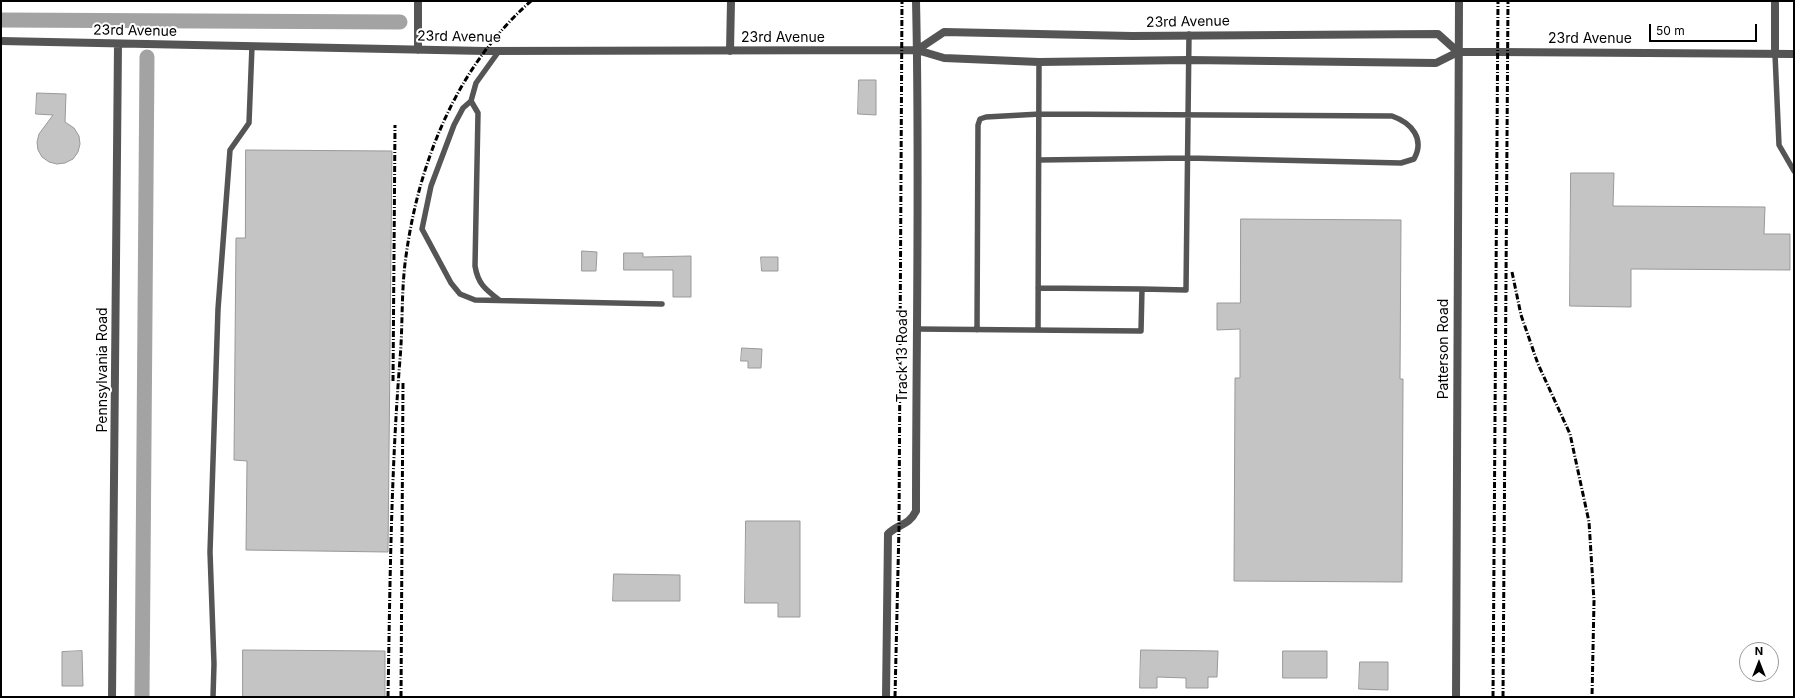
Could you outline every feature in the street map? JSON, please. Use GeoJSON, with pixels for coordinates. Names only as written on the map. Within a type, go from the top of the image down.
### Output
{"type":"FeatureCollection","features":[{"type":"Feature","properties":{"kind":"street"},"geometry":{"type":"LineString","coordinates":[[418,1],[418,50]]}},
{"type":"Feature","properties":{"kind":"street"},"geometry":{"type":"LineString","coordinates":[[730,51],[731,1]]}},
{"type":"Feature","properties":{"kind":"street","name":"Track 13 Road"},"geometry":{"type":"LineString","coordinates":[[886,697],[888,534],[893,529],[906,524],[912,519],[916,511],[916,329],[918,209],[916,1]]}},
{"type":"Feature","properties":{"kind":"street","name":"Patterson Road"},"geometry":{"type":"LineString","coordinates":[[1456,697],[1459,1]]}},
{"type":"Feature","properties":{"kind":"street"},"geometry":{"type":"LineString","coordinates":[[1775,1],[1775,54]]}},
{"type":"Feature","properties":{"kind":"street","name":"23rd Avenue"},"geometry":{"type":"LineString","coordinates":[[917,50],[944,32],[1132,36],[1188,34],[1438,34],[1458,52]]}},
{"type":"Feature","properties":{"kind":"street","name":"23rd Avenue"},"geometry":{"type":"LineString","coordinates":[[1,41],[499,51],[917,50],[944,58],[1039,62],[1188,60],[1436,63],[1458,52],[1794,54]]}},
{"type":"Feature","properties":{"kind":"street","name":"Pennsylvania Road"},"geometry":{"type":"LineString","coordinates":[[112,697],[118,44]]}},
{"type":"Feature","properties":{"kind":"lane"},"geometry":{"type":"LineString","coordinates":[[1038,288],[1186,290],[1188,34]]}},
{"type":"Feature","properties":{"kind":"lane"},"geometry":{"type":"LineString","coordinates":[[213,697],[214,664],[210,552],[218,309],[230,150],[249,123],[252,46]]}},
{"type":"Feature","properties":{"kind":"lane"},"geometry":{"type":"LineString","coordinates":[[499,51],[476,83],[471,100],[463,108],[445,147],[431,186],[422,229],[451,283],[460,294],[475,300],[662,304]]}},
{"type":"Feature","properties":{"kind":"lane"},"geometry":{"type":"LineString","coordinates":[[1775,54],[1779,145],[1794,171]]}},
{"type":"Feature","properties":{"kind":"lane"},"geometry":{"type":"LineString","coordinates":[[1038,330],[1039,62]]}},
{"type":"Feature","properties":{"kind":"lane"},"geometry":{"type":"LineString","coordinates":[[471,100],[478,113],[474,266],[477,279],[486,290],[499,300]]}},
{"type":"Feature","properties":{"kind":"lane"},"geometry":{"type":"LineString","coordinates":[[977,330],[978,124],[980,120],[994,115],[1040,114],[1392,116],[1404,120],[1414,129],[1417,153],[1414,159],[1401,163],[1188,158],[1039,160]]}},
{"type":"Feature","properties":{"kind":"lane"},"geometry":{"type":"LineString","coordinates":[[916,329],[1141,331],[1142,289]]}},
{"type":"Feature","properties":{"kind":"building"},"geometry":{"type":"Polygon","coordinates":[[[859,80],[876,80],[876,115],[858,114],[859,80]]]}},
{"type":"Feature","properties":{"kind":"building"},"geometry":{"type":"Polygon","coordinates":[[[37,93],[66,94],[65,122],[74,128],[79,136],[80,144],[78,152],[73,159],[65,163],[57,164],[49,162],[42,157],[38,150],[37,142],[39,134],[53,115],[36,114],[37,93]]]}},
{"type":"Feature","properties":{"kind":"building"},"geometry":{"type":"Polygon","coordinates":[[[246,150],[392,151],[388,552],[246,550],[247,461],[234,460],[236,238],[245,238],[246,150]]]}},
{"type":"Feature","properties":{"kind":"building"},"geometry":{"type":"Polygon","coordinates":[[[1571,173],[1614,173],[1613,206],[1765,207],[1764,234],[1790,234],[1790,270],[1631,269],[1631,307],[1570,306],[1571,173]]]}},
{"type":"Feature","properties":{"kind":"building"},"geometry":{"type":"Polygon","coordinates":[[[1241,219],[1401,220],[1400,379],[1403,379],[1402,582],[1234,581],[1235,378],[1240,378],[1240,329],[1217,330],[1217,303],[1240,303],[1241,219]]]}},
{"type":"Feature","properties":{"kind":"building"},"geometry":{"type":"Polygon","coordinates":[[[582,251],[597,252],[596,271],[582,271],[582,251]]]}},
{"type":"Feature","properties":{"kind":"building"},"geometry":{"type":"Polygon","coordinates":[[[624,253],[643,253],[643,257],[691,256],[691,297],[673,297],[673,270],[624,270],[624,253]]]}},
{"type":"Feature","properties":{"kind":"building"},"geometry":{"type":"Polygon","coordinates":[[[761,257],[778,257],[778,271],[762,271],[761,257]]]}},
{"type":"Feature","properties":{"kind":"building"},"geometry":{"type":"Polygon","coordinates":[[[742,348],[762,349],[761,368],[748,368],[748,361],[741,361],[742,348]]]}},
{"type":"Feature","properties":{"kind":"building"},"geometry":{"type":"Polygon","coordinates":[[[746,521],[800,521],[800,617],[778,617],[778,603],[745,603],[746,521]]]}},
{"type":"Feature","properties":{"kind":"building"},"geometry":{"type":"Polygon","coordinates":[[[614,574],[680,575],[680,601],[613,601],[614,574]]]}},
{"type":"Feature","properties":{"kind":"building"},"geometry":{"type":"Polygon","coordinates":[[[243,650],[385,651],[385,697],[243,697],[243,650]]]}},
{"type":"Feature","properties":{"kind":"building"},"geometry":{"type":"Polygon","coordinates":[[[1141,650],[1218,651],[1217,677],[1208,677],[1208,688],[1186,688],[1186,678],[1157,677],[1157,688],[1140,688],[1141,650]]]}},
{"type":"Feature","properties":{"kind":"building"},"geometry":{"type":"Polygon","coordinates":[[[82,651],[83,686],[62,686],[62,652],[82,651]]]}},
{"type":"Feature","properties":{"kind":"building"},"geometry":{"type":"Polygon","coordinates":[[[1283,651],[1327,651],[1327,678],[1283,678],[1283,651]]]}},
{"type":"Feature","properties":{"kind":"building"},"geometry":{"type":"Polygon","coordinates":[[[1360,662],[1388,662],[1388,690],[1359,689],[1360,662]]]}},
{"type":"Feature","properties":{"kind":"waterway"},"geometry":{"type":"LineString","coordinates":[[1,20],[400,22]]}},
{"type":"Feature","properties":{"kind":"waterway"},"geometry":{"type":"LineString","coordinates":[[142,697],[147,57]]}},
{"type":"Feature","properties":{"kind":"railway"},"geometry":{"type":"LineString","coordinates":[[388,697],[391,528],[397,401],[401,346],[403,282],[412,220],[432,151],[446,117],[462,85],[482,55],[505,27],[531,1]]}},
{"type":"Feature","properties":{"kind":"railway"},"geometry":{"type":"LineString","coordinates":[[895,697],[899,527],[902,1]]}},
{"type":"Feature","properties":{"kind":"railway"},"geometry":{"type":"LineString","coordinates":[[1493,697],[1498,1]]}},
{"type":"Feature","properties":{"kind":"railway"},"geometry":{"type":"LineString","coordinates":[[1503,697],[1508,1]]}},
{"type":"Feature","properties":{"kind":"railway"},"geometry":{"type":"LineString","coordinates":[[393,381],[395,125]]}},
{"type":"Feature","properties":{"kind":"railway"},"geometry":{"type":"LineString","coordinates":[[1512,272],[1521,315],[1538,364],[1570,434],[1589,522],[1594,601],[1592,697]]}},
{"type":"Feature","properties":{"kind":"railway"},"geometry":{"type":"LineString","coordinates":[[401,697],[403,383]]}}]}
